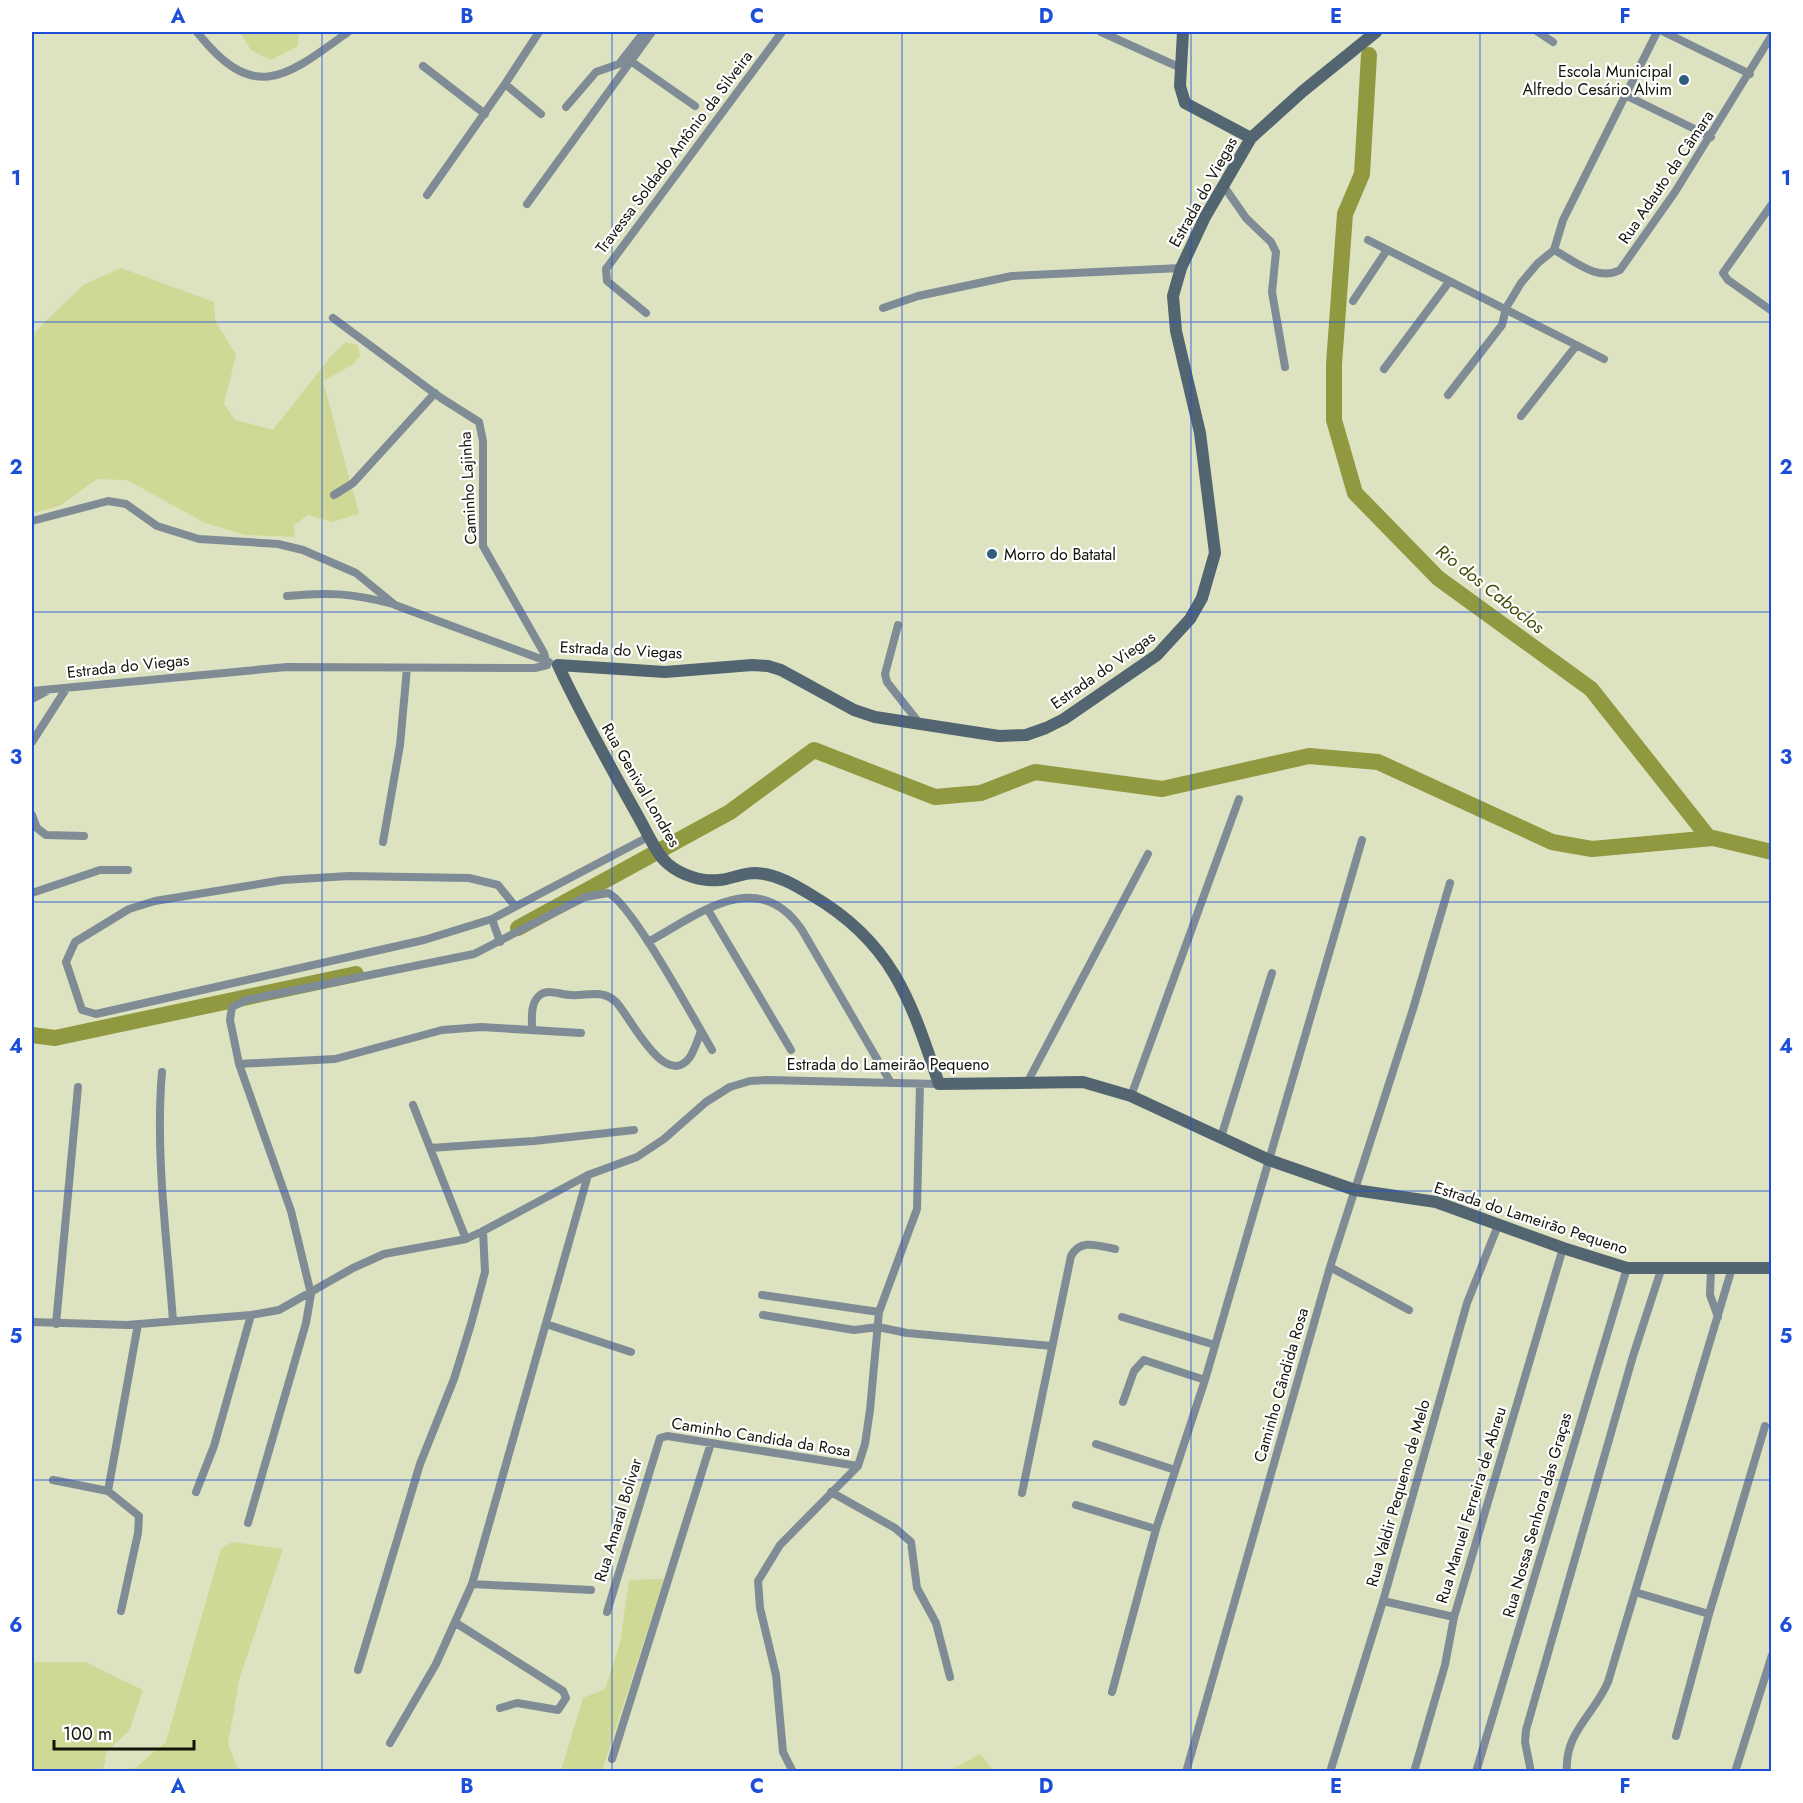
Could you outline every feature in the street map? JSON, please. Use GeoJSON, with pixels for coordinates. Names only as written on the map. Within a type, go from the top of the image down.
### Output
{"type":"FeatureCollection","features":[{"type":"Feature","properties":{"kind":"street"},"geometry":{"type":"LineString","coordinates":[[197,32],[212,50],[232,67],[260,78],[283,75],[308,62],[348,32]]}},
{"type":"Feature","properties":{"kind":"street"},"geometry":{"type":"LineString","coordinates":[[428,195],[539,32]]}},
{"type":"Feature","properties":{"kind":"street"},"geometry":{"type":"LineString","coordinates":[[566,107],[596,72],[620,64],[644,32]]}},
{"type":"Feature","properties":{"kind":"street"},"geometry":{"type":"LineString","coordinates":[[527,204],[652,32]]}},
{"type":"Feature","properties":{"kind":"street","name":"Travessa Soldado Antônio da Silveira"},"geometry":{"type":"LineString","coordinates":[[646,313],[607,281],[606,270],[783,32]]}},
{"type":"Feature","properties":{"kind":"street"},"geometry":{"type":"LineString","coordinates":[[1101,32],[1181,68]]}},
{"type":"Feature","properties":{"kind":"street"},"geometry":{"type":"LineString","coordinates":[[1183,32],[1180,86],[1185,103],[1251,138]]}},
{"type":"Feature","properties":{"kind":"street","name":"Estrada do Viegas"},"geometry":{"type":"LineString","coordinates":[[32,521],[98,502],[126,504],[157,526],[199,539],[278,544],[303,550],[356,573],[395,605],[553,663],[665,672],[752,664],[768,666],[781,670],[854,710],[875,717],[999,736],[1026,735],[1046,728],[1064,719],[1157,655],[1190,619],[1202,598],[1215,554],[1200,433],[1176,331],[1173,296],[1181,268],[1205,217],[1251,138],[1303,91],[1376,32]]}},
{"type":"Feature","properties":{"kind":"street"},"geometry":{"type":"LineString","coordinates":[[1538,32],[1553,42]]}},
{"type":"Feature","properties":{"kind":"street"},"geometry":{"type":"LineString","coordinates":[[1448,395],[1502,325],[1506,308],[1538,263],[1554,249],[1563,220],[1657,32]]}},
{"type":"Feature","properties":{"kind":"street"},"geometry":{"type":"LineString","coordinates":[[1664,32],[1750,74]]}},
{"type":"Feature","properties":{"kind":"street","name":"Rua Adauto da Câmara"},"geometry":{"type":"LineString","coordinates":[[1554,249],[1596,273],[1612,274],[1620,270],[1711,136],[1772,36]]}},
{"type":"Feature","properties":{"kind":"street"},"geometry":{"type":"LineString","coordinates":[[632,62],[695,106]]}},
{"type":"Feature","properties":{"kind":"street"},"geometry":{"type":"LineString","coordinates":[[423,66],[485,114]]}},
{"type":"Feature","properties":{"kind":"street"},"geometry":{"type":"LineString","coordinates":[[505,84],[541,114]]}},
{"type":"Feature","properties":{"kind":"street"},"geometry":{"type":"LineString","coordinates":[[1625,95],[1711,136]]}},
{"type":"Feature","properties":{"kind":"street"},"geometry":{"type":"LineString","coordinates":[[1223,185],[1246,219],[1271,242],[1276,252],[1272,292],[1285,367]]}},
{"type":"Feature","properties":{"kind":"street"},"geometry":{"type":"LineString","coordinates":[[1772,204],[1723,270],[1723,275],[1772,311]]}},
{"type":"Feature","properties":{"kind":"street"},"geometry":{"type":"LineString","coordinates":[[1368,240],[1604,359]]}},
{"type":"Feature","properties":{"kind":"street"},"geometry":{"type":"LineString","coordinates":[[1353,301],[1387,250]]}},
{"type":"Feature","properties":{"kind":"street"},"geometry":{"type":"LineString","coordinates":[[883,308],[918,296],[1012,276],[1181,268]]}},
{"type":"Feature","properties":{"kind":"street"},"geometry":{"type":"LineString","coordinates":[[1384,369],[1449,282]]}},
{"type":"Feature","properties":{"kind":"street","name":"Caminho Lajinha"},"geometry":{"type":"LineString","coordinates":[[333,318],[435,393],[472,415],[482,428],[483,546],[553,663]]}},
{"type":"Feature","properties":{"kind":"street"},"geometry":{"type":"LineString","coordinates":[[1521,416],[1576,346]]}},
{"type":"Feature","properties":{"kind":"street"},"geometry":{"type":"LineString","coordinates":[[334,495],[353,483],[435,393]]}},
{"type":"Feature","properties":{"kind":"street"},"geometry":{"type":"LineString","coordinates":[[287,596],[332,592],[356,594],[395,605]]}},
{"type":"Feature","properties":{"kind":"street"},"geometry":{"type":"LineString","coordinates":[[898,625],[885,674],[887,682],[920,724]]}},
{"type":"Feature","properties":{"kind":"street","name":"Estrada do Viegas"},"geometry":{"type":"LineString","coordinates":[[32,691],[287,667],[544,668],[553,663]]}},
{"type":"Feature","properties":{"kind":"street","name":"Rua Genival Londres"},"geometry":{"type":"LineString","coordinates":[[553,663],[667,863],[696,878],[718,881],[752,873],[779,878],[822,902],[866,936],[884,955],[897,975],[922,1034],[939,1084]]}},
{"type":"Feature","properties":{"kind":"street"},"geometry":{"type":"LineString","coordinates":[[383,842],[400,745],[407,668]]}},
{"type":"Feature","properties":{"kind":"street"},"geometry":{"type":"LineString","coordinates":[[32,742],[66,689]]}},
{"type":"Feature","properties":{"kind":"street"},"geometry":{"type":"LineString","coordinates":[[32,699],[50,690]]}},
{"type":"Feature","properties":{"kind":"street"},"geometry":{"type":"LineString","coordinates":[[1131,1096],[1239,799]]}},
{"type":"Feature","properties":{"kind":"street"},"geometry":{"type":"LineString","coordinates":[[32,815],[37,828],[46,835],[84,836]]}},
{"type":"Feature","properties":{"kind":"street"},"geometry":{"type":"LineString","coordinates":[[515,906],[498,885],[470,878],[349,876],[283,880],[155,901],[129,909],[75,942],[66,962],[82,1010],[96,1014],[424,940],[492,918],[651,838]]}},
{"type":"Feature","properties":{"kind":"street"},"geometry":{"type":"LineString","coordinates":[[1112,1692],[1156,1529],[1205,1380],[1362,840]]}},
{"type":"Feature","properties":{"kind":"street"},"geometry":{"type":"LineString","coordinates":[[1028,1081],[1148,854]]}},
{"type":"Feature","properties":{"kind":"street"},"geometry":{"type":"LineString","coordinates":[[32,893],[100,870],[128,870]]}},
{"type":"Feature","properties":{"kind":"street","name":"Caminho Cândida Rosa"},"geometry":{"type":"LineString","coordinates":[[1186,1772],[1330,1267],[1413,1009],[1450,883]]}},
{"type":"Feature","properties":{"kind":"street"},"geometry":{"type":"LineString","coordinates":[[248,1523],[306,1323],[311,1294],[291,1211],[239,1064],[230,1020],[230,1013],[237,1004],[474,954],[585,897],[601,892],[612,894],[618,900],[648,942],[712,1050]]}},
{"type":"Feature","properties":{"kind":"street"},"geometry":{"type":"LineString","coordinates":[[648,942],[722,901],[768,900],[792,915],[891,1083]]}},
{"type":"Feature","properties":{"kind":"street"},"geometry":{"type":"LineString","coordinates":[[708,910],[791,1050]]}},
{"type":"Feature","properties":{"kind":"street"},"geometry":{"type":"LineString","coordinates":[[492,918],[500,942]]}},
{"type":"Feature","properties":{"kind":"street"},"geometry":{"type":"LineString","coordinates":[[1221,1137],[1272,973]]}},
{"type":"Feature","properties":{"kind":"street"},"geometry":{"type":"LineString","coordinates":[[532,1029],[532,1006],[540,994],[546,991],[571,995],[603,994],[611,998],[618,1003],[644,1042],[669,1063],[677,1065],[685,1062],[701,1031]]}},
{"type":"Feature","properties":{"kind":"street"},"geometry":{"type":"LineString","coordinates":[[239,1064],[334,1059],[442,1030],[481,1027],[581,1034]]}},
{"type":"Feature","properties":{"kind":"street"},"geometry":{"type":"LineString","coordinates":[[162,1072],[161,1144],[173,1321]]}},
{"type":"Feature","properties":{"kind":"street","name":"Estrada do Lameirão Pequeno"},"geometry":{"type":"LineString","coordinates":[[32,1322],[138,1324],[251,1315],[279,1310],[311,1294],[352,1268],[384,1254],[466,1239],[483,1232],[588,1175],[637,1157],[664,1139],[706,1102],[730,1087],[750,1081],[920,1084],[1083,1082],[1131,1096],[1269,1160],[1355,1190],[1436,1202],[1563,1248],[1627,1268],[1661,1270],[1772,1268]]}},
{"type":"Feature","properties":{"kind":"street","name":"Caminho Candida da Rosa"},"geometry":{"type":"LineString","coordinates":[[794,1772],[783,1752],[776,1675],[760,1608],[758,1581],[780,1545],[858,1466],[865,1444],[879,1312],[917,1209],[920,1084]]}},
{"type":"Feature","properties":{"kind":"street"},"geometry":{"type":"LineString","coordinates":[[56,1324],[78,1087]]}},
{"type":"Feature","properties":{"kind":"street"},"geometry":{"type":"LineString","coordinates":[[413,1105],[466,1239]]}},
{"type":"Feature","properties":{"kind":"street"},"geometry":{"type":"LineString","coordinates":[[430,1148],[534,1141],[634,1130]]}},
{"type":"Feature","properties":{"kind":"street"},"geometry":{"type":"LineString","coordinates":[[390,1743],[456,1623],[472,1584],[588,1175]]}},
{"type":"Feature","properties":{"kind":"street","name":"Rua Valdir Pequeno de Melo"},"geometry":{"type":"LineString","coordinates":[[1330,1772],[1383,1601],[1467,1303],[1499,1223]]}},
{"type":"Feature","properties":{"kind":"street"},"geometry":{"type":"LineString","coordinates":[[358,1670],[420,1464],[454,1379],[473,1314],[484,1272],[483,1232]]}},
{"type":"Feature","properties":{"kind":"street"},"geometry":{"type":"LineString","coordinates":[[1022,1493],[1074,1251],[1084,1244],[1115,1249]]}},
{"type":"Feature","properties":{"kind":"street","name":"Rua Manuel Ferreira de Abreu"},"geometry":{"type":"LineString","coordinates":[[1414,1772],[1444,1665],[1454,1617],[1563,1248]]}},
{"type":"Feature","properties":{"kind":"street"},"geometry":{"type":"LineString","coordinates":[[1330,1267],[1409,1310]]}},
{"type":"Feature","properties":{"kind":"street","name":"Rua Nossa Senhora das Graças"},"geometry":{"type":"LineString","coordinates":[[1476,1772],[1627,1268]]}},
{"type":"Feature","properties":{"kind":"street"},"geometry":{"type":"LineString","coordinates":[[1567,1772],[1566,1758],[1576,1728],[1603,1694],[1732,1268]]}},
{"type":"Feature","properties":{"kind":"street"},"geometry":{"type":"LineString","coordinates":[[1712,1269],[1710,1295],[1718,1318]]}},
{"type":"Feature","properties":{"kind":"street"},"geometry":{"type":"LineString","coordinates":[[1531,1772],[1525,1742],[1526,1730],[1633,1356],[1661,1270]]}},
{"type":"Feature","properties":{"kind":"street"},"geometry":{"type":"LineString","coordinates":[[762,1295],[879,1312]]}},
{"type":"Feature","properties":{"kind":"street"},"geometry":{"type":"LineString","coordinates":[[196,1492],[214,1446],[251,1315]]}},
{"type":"Feature","properties":{"kind":"street"},"geometry":{"type":"LineString","coordinates":[[763,1315],[854,1330],[878,1327],[908,1333],[1052,1346]]}},
{"type":"Feature","properties":{"kind":"street"},"geometry":{"type":"LineString","coordinates":[[1122,1317],[1215,1346]]}},
{"type":"Feature","properties":{"kind":"street"},"geometry":{"type":"LineString","coordinates":[[108,1491],[138,1324]]}},
{"type":"Feature","properties":{"kind":"street"},"geometry":{"type":"LineString","coordinates":[[546,1324],[631,1352]]}},
{"type":"Feature","properties":{"kind":"street"},"geometry":{"type":"LineString","coordinates":[[1123,1402],[1134,1371],[1144,1360],[1205,1380]]}},
{"type":"Feature","properties":{"kind":"street"},"geometry":{"type":"LineString","coordinates":[[1676,1736],[1709,1614],[1765,1426]]}},
{"type":"Feature","properties":{"kind":"street","name":"Caminho Candida da Rosa"},"geometry":{"type":"LineString","coordinates":[[660,1438],[667,1436],[858,1466]]}},
{"type":"Feature","properties":{"kind":"street","name":"Rua Amaral Bolivar"},"geometry":{"type":"LineString","coordinates":[[607,1612],[660,1438]]}},
{"type":"Feature","properties":{"kind":"street"},"geometry":{"type":"LineString","coordinates":[[612,1759],[711,1443]]}},
{"type":"Feature","properties":{"kind":"street"},"geometry":{"type":"LineString","coordinates":[[1096,1444],[1175,1470]]}},
{"type":"Feature","properties":{"kind":"street"},"geometry":{"type":"LineString","coordinates":[[53,1480],[108,1491],[135,1511],[141,1519],[121,1611]]}},
{"type":"Feature","properties":{"kind":"street"},"geometry":{"type":"LineString","coordinates":[[831,1492],[895,1528],[911,1542],[917,1588],[936,1623],[950,1677]]}},
{"type":"Feature","properties":{"kind":"street"},"geometry":{"type":"LineString","coordinates":[[1076,1505],[1156,1529]]}},
{"type":"Feature","properties":{"kind":"street"},"geometry":{"type":"LineString","coordinates":[[472,1584],[591,1590]]}},
{"type":"Feature","properties":{"kind":"street"},"geometry":{"type":"LineString","coordinates":[[1635,1592],[1709,1614]]}},
{"type":"Feature","properties":{"kind":"street"},"geometry":{"type":"LineString","coordinates":[[1383,1601],[1454,1617]]}},
{"type":"Feature","properties":{"kind":"street"},"geometry":{"type":"LineString","coordinates":[[456,1623],[563,1691],[566,1698],[558,1710],[517,1703],[500,1708]]}},
{"type":"Feature","properties":{"kind":"street"},"geometry":{"type":"LineString","coordinates":[[1735,1772],[1772,1655]]}},
{"type":"Feature","properties":{"kind":"green space"},"geometry":{"type":"Polygon","coordinates":[[[240,32],[299,32],[298,46],[271,60],[251,50],[240,32]]]}},
{"type":"Feature","properties":{"kind":"green space"},"geometry":{"type":"Polygon","coordinates":[[[121,268],[214,302],[215,320],[236,355],[224,404],[235,420],[273,430],[332,355],[346,342],[358,345],[360,356],[352,365],[323,381],[359,514],[332,522],[308,515],[294,525],[295,537],[245,535],[205,523],[127,480],[97,479],[61,505],[32,514],[32,335],[83,285],[121,268]]]}},
{"type":"Feature","properties":{"kind":"green space"},"geometry":{"type":"Polygon","coordinates":[[[232,1542],[283,1549],[239,1680],[228,1744],[237,1767],[246,1771],[103,1771],[135,1768],[166,1742],[221,1549],[232,1542]]]}},
{"type":"Feature","properties":{"kind":"green space"},"geometry":{"type":"Polygon","coordinates":[[[664,1579],[602,1771],[561,1771],[583,1698],[605,1689],[620,1643],[629,1580],[664,1579]]]}},
{"type":"Feature","properties":{"kind":"green space"},"geometry":{"type":"Polygon","coordinates":[[[32,1662],[85,1662],[143,1690],[129,1731],[107,1751],[103,1771],[32,1771],[32,1662]]]}},
{"type":"Feature","properties":{"kind":"green space"},"geometry":{"type":"Polygon","coordinates":[[[980,1754],[994,1771],[949,1771],[980,1754]]]}},
{"type":"Feature","properties":{"kind":"waterway","name":"Rio dos Caboclos"},"geometry":{"type":"LineString","coordinates":[[1369,55],[1362,174],[1345,214],[1334,364],[1334,420],[1355,493],[1438,578],[1591,689],[1709,838]]}},
{"type":"Feature","properties":{"kind":"waterway"},"geometry":{"type":"LineString","coordinates":[[518,928],[730,812],[814,750],[935,797],[981,793],[1035,772],[1162,789],[1309,756],[1378,762],[1552,842],[1592,849],[1713,838],[1772,852]]}},
{"type":"Feature","properties":{"kind":"waterway"},"geometry":{"type":"LineString","coordinates":[[32,1035],[55,1038],[356,974]]}},
{"type":"Feature","properties":{"kind":"place","name":"Escola Municipal Alfredo Cesário Alvim"},"geometry":{"type":"Point","coordinates":[1684,80]}},
{"type":"Feature","properties":{"kind":"place","name":"Morro do Batatal"},"geometry":{"type":"Point","coordinates":[992,554]}}]}
